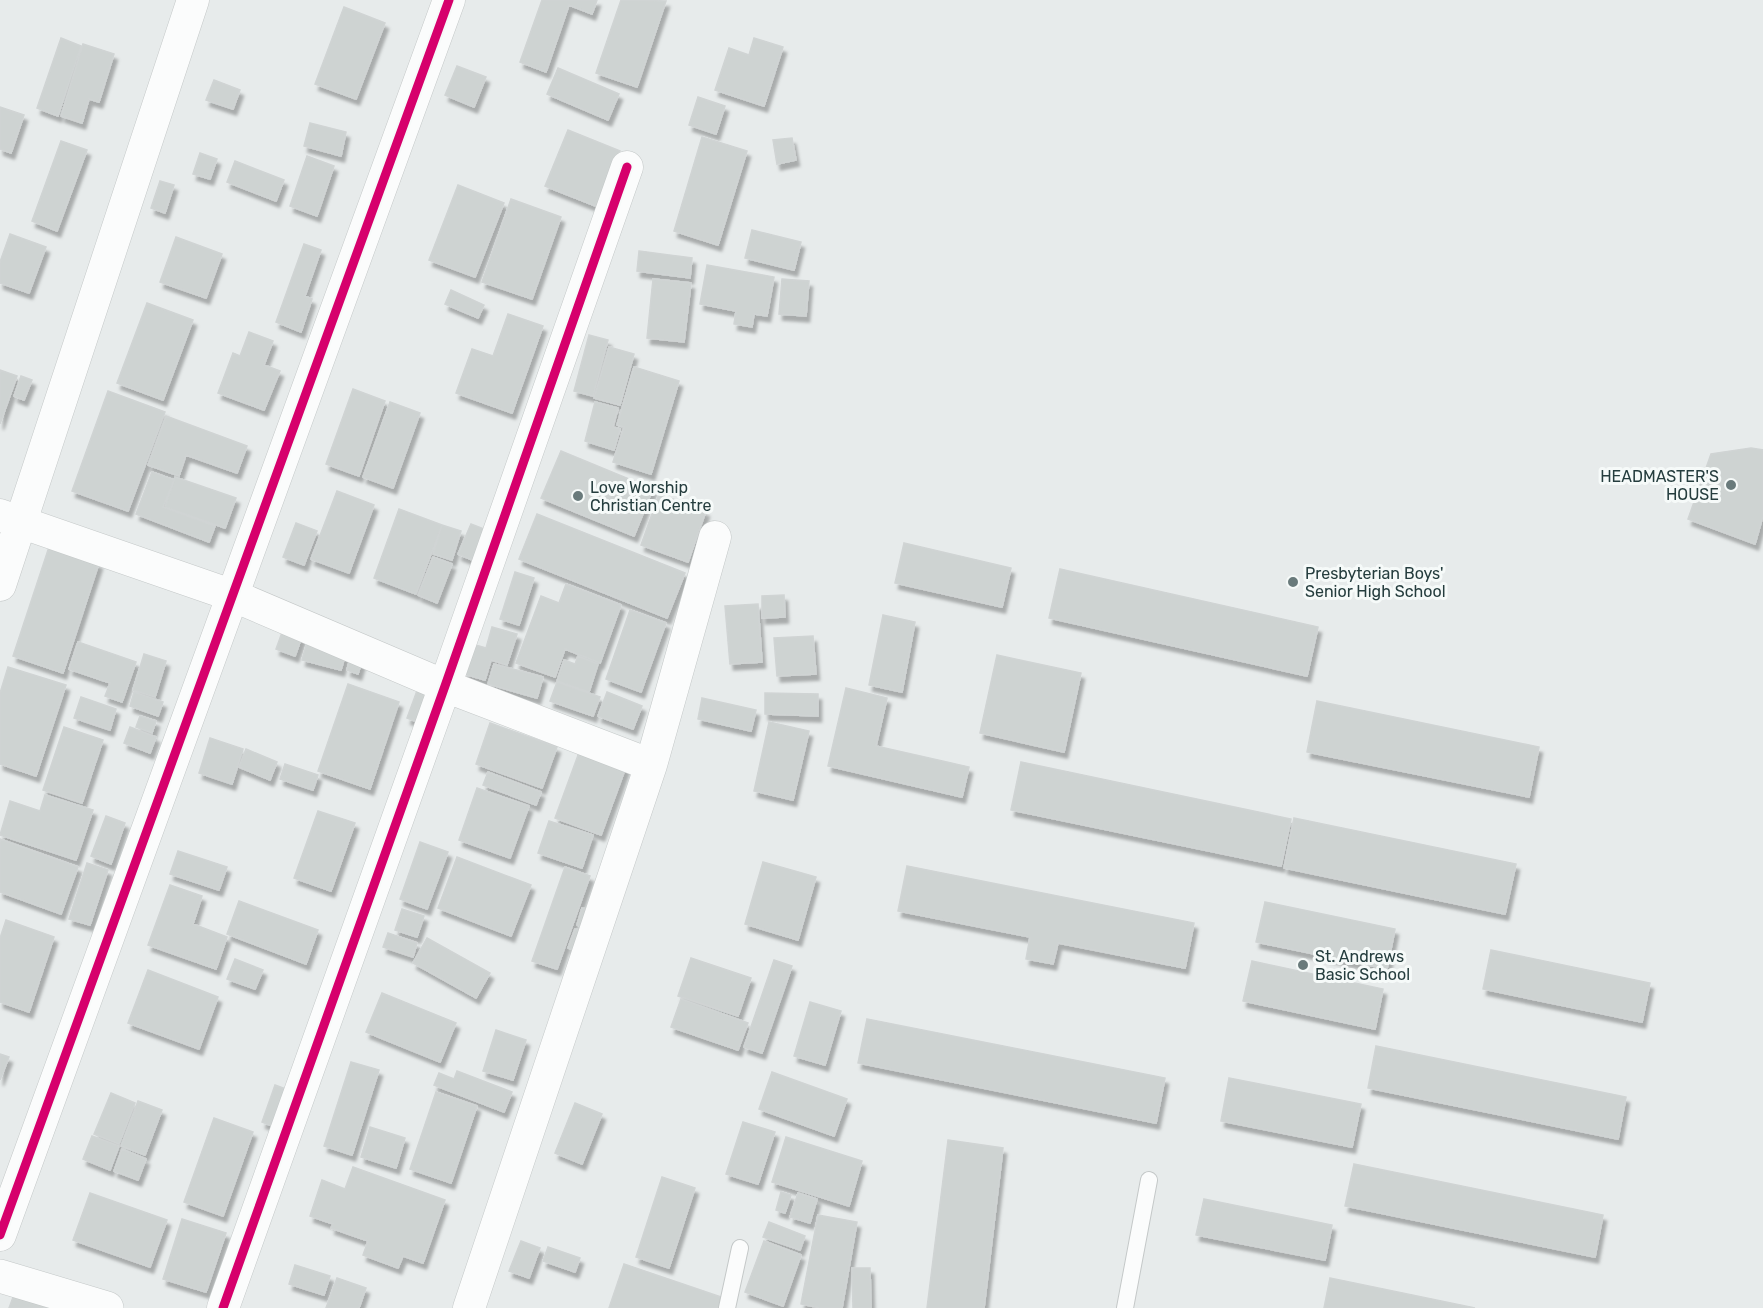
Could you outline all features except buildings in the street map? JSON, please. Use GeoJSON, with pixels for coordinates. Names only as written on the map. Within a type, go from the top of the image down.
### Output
{"type":"FeatureCollection","features":[{"type":"Feature","properties":{"kind":"street"},"geometry":{"type":"LineString","coordinates":[[0,585],[10,518],[193,0]]}},
{"type":"Feature","properties":{"kind":"street"},"geometry":{"type":"LineString","coordinates":[[0,1235],[449,0]]}},
{"type":"Feature","properties":{"kind":"street"},"geometry":{"type":"LineString","coordinates":[[223,1308],[627,167]]}},
{"type":"Feature","properties":{"kind":"street"},"geometry":{"type":"LineString","coordinates":[[10,518],[234,596],[445,686],[651,765]]}},
{"type":"Feature","properties":{"kind":"street"},"geometry":{"type":"LineString","coordinates":[[469,1308],[651,765],[715,537]]}},
{"type":"Feature","properties":{"kind":"street"},"geometry":{"type":"LineString","coordinates":[[0,1276],[107,1308]]}},
{"type":"Feature","properties":{"kind":"lane"},"geometry":{"type":"LineString","coordinates":[[1125,1308],[1149,1180]]}},
{"type":"Feature","properties":{"kind":"lane"},"geometry":{"type":"LineString","coordinates":[[726,1308],[740,1248]]}},
{"type":"Feature","properties":{"kind":"cycle path"},"geometry":{"type":"LineString","coordinates":[[0,1235],[449,0]]}},
{"type":"Feature","properties":{"kind":"cycle path"},"geometry":{"type":"LineString","coordinates":[[223,1308],[627,167]]}},
{"type":"Feature","properties":{"kind":"place","name":"HEADMASTER'S HOUSE"},"geometry":{"type":"Point","coordinates":[1731,485]}},
{"type":"Feature","properties":{"kind":"place","name":"Love Worship Christian Centre"},"geometry":{"type":"Point","coordinates":[578,496]}},
{"type":"Feature","properties":{"kind":"place","name":"Presbyterian Boys' Senior High School"},"geometry":{"type":"Point","coordinates":[1293,582]}},
{"type":"Feature","properties":{"kind":"place","name":"St. Andrews Basic School"},"geometry":{"type":"Point","coordinates":[1303,965]}}]}
